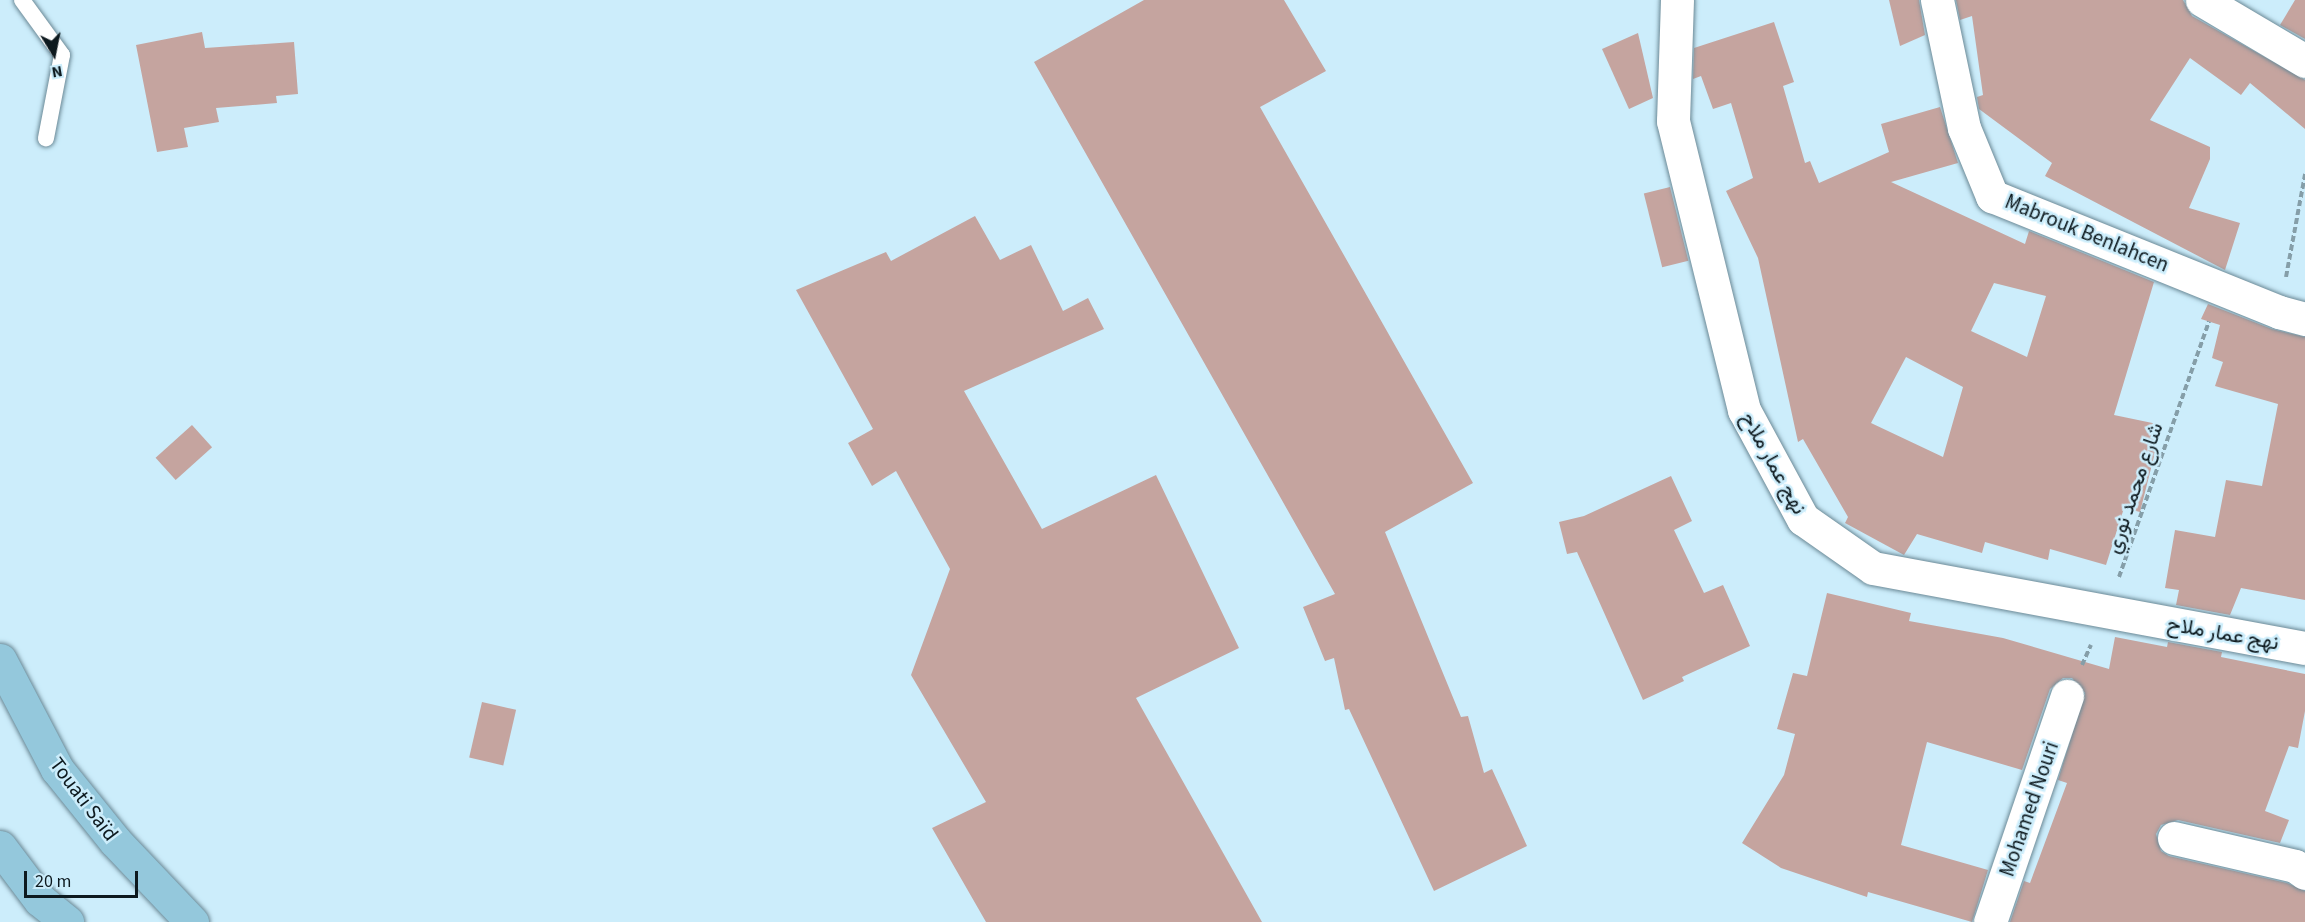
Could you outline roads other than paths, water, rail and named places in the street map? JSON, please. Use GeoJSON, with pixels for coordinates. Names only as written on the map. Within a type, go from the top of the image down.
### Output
{"type":"FeatureCollection","features":[{"type":"Feature","properties":{"kind":"main road","name":"Touati Saïd"},"geometry":{"type":"LineString","coordinates":[[0,660],[57,769],[115,841],[192,922]]}},
{"type":"Feature","properties":{"kind":"main road"},"geometry":{"type":"LineString","coordinates":[[0,847],[40,900],[68,922]]}},
{"type":"Feature","properties":{"kind":"street","name":"نهج عمار ملاح"},"geometry":{"type":"LineString","coordinates":[[1677,0],[1676,133],[1743,410],[1803,519],[1874,568],[2305,648]]}},
{"type":"Feature","properties":{"kind":"street","name":"Mabrouk Benlahcen"},"geometry":{"type":"LineString","coordinates":[[1937,0],[1964,128],[1992,196],[2292,315]]}},
{"type":"Feature","properties":{"kind":"street"},"geometry":{"type":"LineString","coordinates":[[2202,0],[2305,61]]}},
{"type":"Feature","properties":{"kind":"street","name":"Mohamed Nouri"},"geometry":{"type":"LineString","coordinates":[[1990,922],[2067,696]]}},
{"type":"Feature","properties":{"kind":"street"},"geometry":{"type":"LineString","coordinates":[[2174,838],[2295,866],[2305,873]]}},
{"type":"Feature","properties":{"kind":"lane"},"geometry":{"type":"LineString","coordinates":[[22,0],[62,54],[46,138]]}}]}
